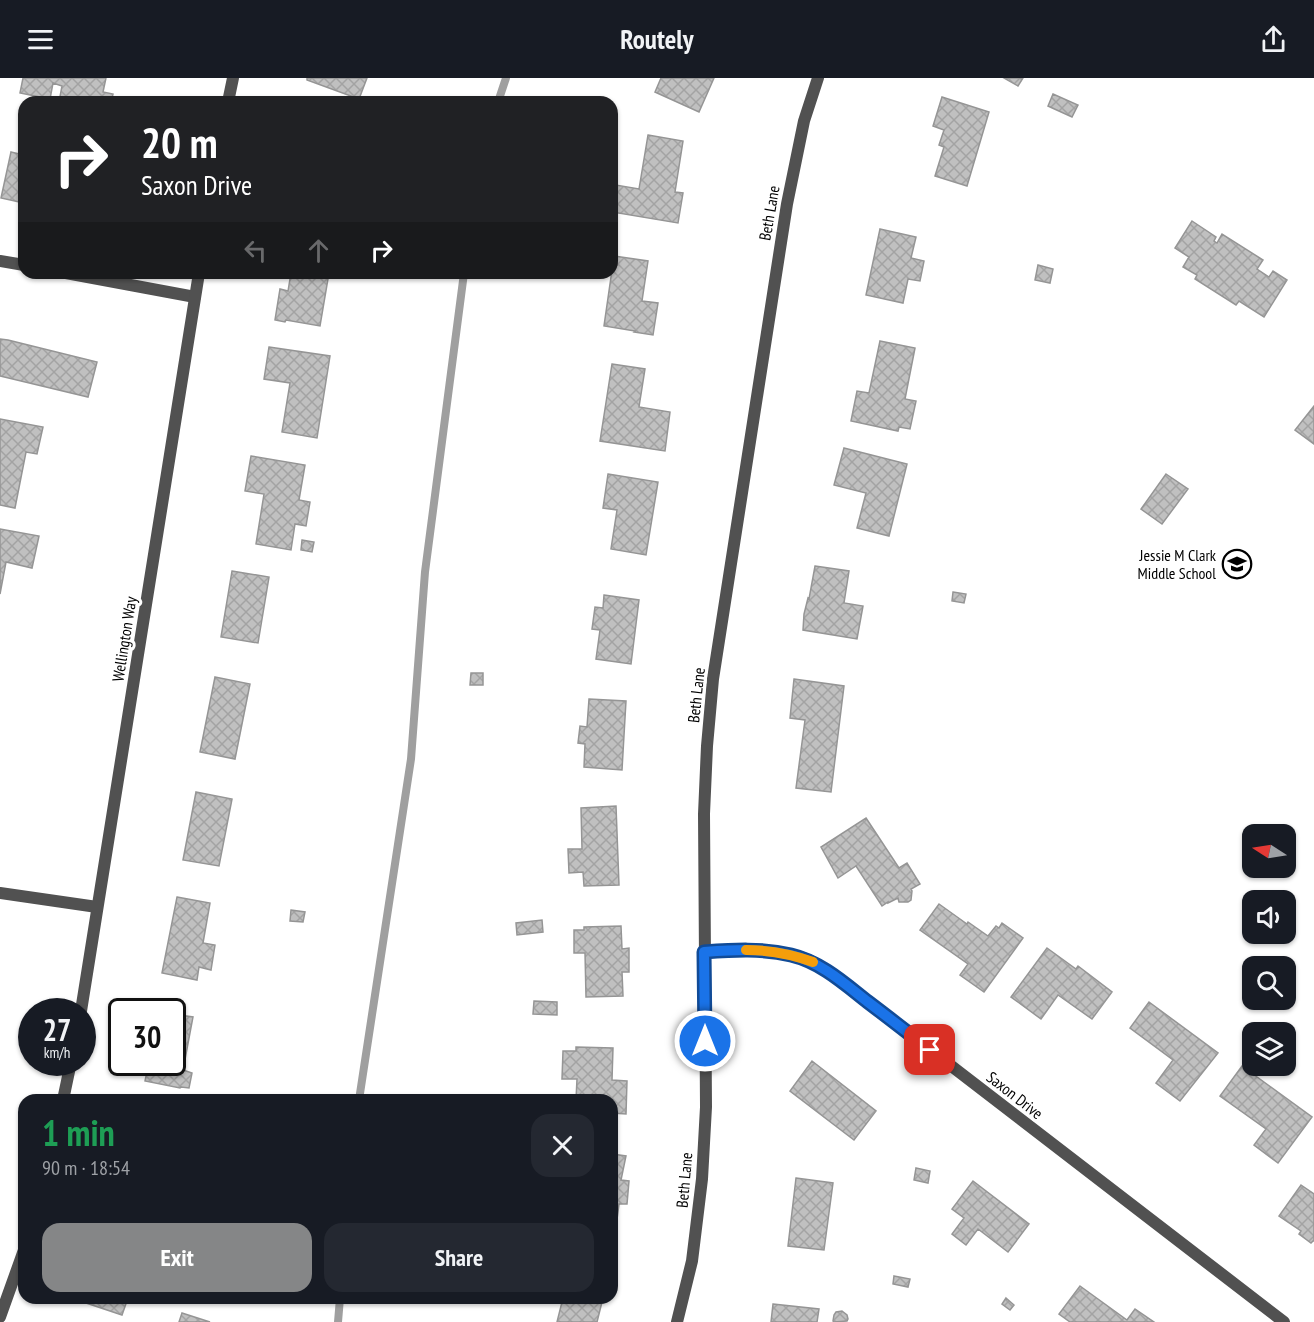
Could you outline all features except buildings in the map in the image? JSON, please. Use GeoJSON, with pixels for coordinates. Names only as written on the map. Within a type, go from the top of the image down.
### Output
{"type":"FeatureCollection","features":[{"type":"Feature","properties":{"kind":"street"},"geometry":{"type":"LineString","coordinates":[[229,96],[233,78]]}},
{"type":"Feature","properties":{"kind":"street","name":"Beth Lane"},"geometry":{"type":"LineString","coordinates":[[678,1322],[692,1261],[702,1179],[706,1107],[704,814],[713,679],[787,204],[804,121],[818,78]]}},
{"type":"Feature","properties":{"kind":"street"},"geometry":{"type":"LineString","coordinates":[[0,261],[18,264]]}},
{"type":"Feature","properties":{"kind":"street"},"geometry":{"type":"LineString","coordinates":[[98,279],[195,297]]}},
{"type":"Feature","properties":{"kind":"street","name":"Wellington Way"},"geometry":{"type":"LineString","coordinates":[[83,998],[198,279]]}},
{"type":"Feature","properties":{"kind":"street"},"geometry":{"type":"LineString","coordinates":[[0,893],[97,907]]}},
{"type":"Feature","properties":{"kind":"street","name":"Saxon Drive"},"geometry":{"type":"LineString","coordinates":[[704,952],[768,951],[792,955],[813,962],[1284,1322]]}},
{"type":"Feature","properties":{"kind":"street"},"geometry":{"type":"LineString","coordinates":[[64,1094],[68,1076]]}},
{"type":"Feature","properties":{"kind":"street"},"geometry":{"type":"LineString","coordinates":[[0,1317],[18,1267]]}},
{"type":"Feature","properties":{"kind":"waterway"},"geometry":{"type":"LineString","coordinates":[[500,96],[506,78]]}},
{"type":"Feature","properties":{"kind":"waterway"},"geometry":{"type":"LineString","coordinates":[[360,1094],[411,759],[425,572],[463,279]]}},
{"type":"Feature","properties":{"kind":"waterway"},"geometry":{"type":"LineString","coordinates":[[338,1322],[340,1304]]}},
{"type":"Feature","properties":{"kind":"slow traffic"},"geometry":{"type":"LineString","coordinates":[[746,950],[792,955],[813,962]]}},
{"type":"Feature","properties":{"kind":"place","name":"Jessie M Clark Middle School"},"geometry":{"type":"Point","coordinates":[1237,564]}},
{"type":"Feature","properties":{"kind":"route"},"geometry":{"type":"LineString","coordinates":[[705,1041],[704,952],[747,950],[792,955],[813,962],[930,1050]]}}]}
